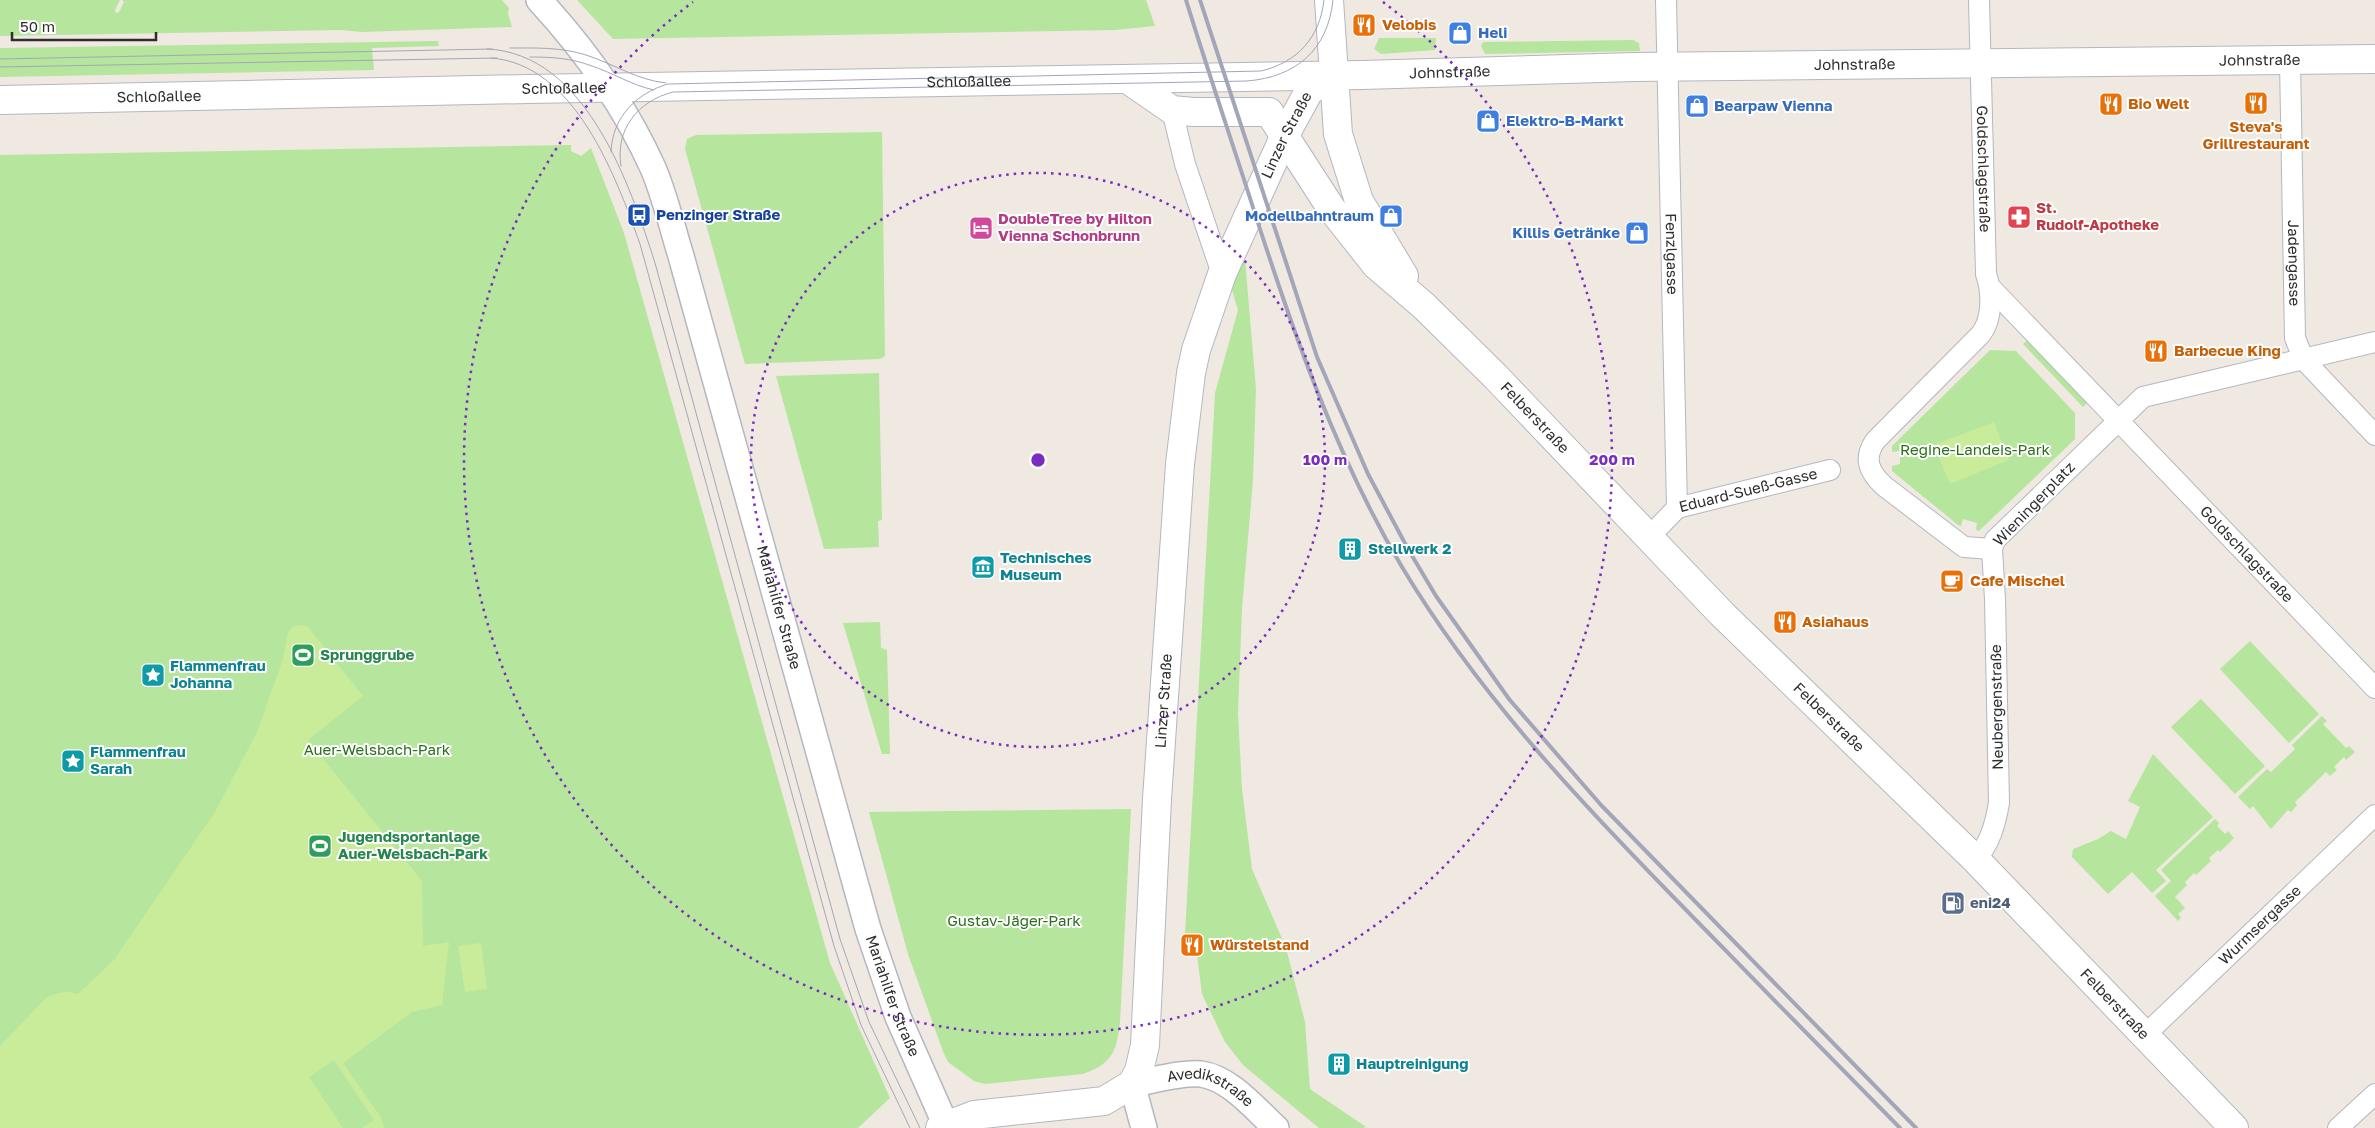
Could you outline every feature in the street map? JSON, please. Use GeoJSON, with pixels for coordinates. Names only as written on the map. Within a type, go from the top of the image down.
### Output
{"type":"FeatureCollection","features":[{"type":"Feature","properties":{"kind":"main road"},"geometry":{"type":"LineString","coordinates":[[1330,0],[1333,75]]}},
{"type":"Feature","properties":{"kind":"main road","name":"Johnstraße"},"geometry":{"type":"LineString","coordinates":[[1333,75],[1667,67],[1980,65],[2375,59]]}},
{"type":"Feature","properties":{"kind":"main road","name":"Schloßallee"},"geometry":{"type":"LineString","coordinates":[[0,100],[1333,75]]}},
{"type":"Feature","properties":{"kind":"main road","name":"Linzer Straße"},"geometry":{"type":"LineString","coordinates":[[1132,1084],[1140,1070],[1145,1045],[1156,799],[1181,455],[1194,358],[1222,274],[1285,135],[1309,91],[1333,75]]}},
{"type":"Feature","properties":{"kind":"main road","name":"Felberstraße"},"geometry":{"type":"LineString","coordinates":[[1333,75],[1338,134],[1359,201],[1424,306]]}},
{"type":"Feature","properties":{"kind":"main road"},"geometry":{"type":"LineString","coordinates":[[1127,79],[1172,110],[1193,112],[1269,112],[1285,135]]}},
{"type":"Feature","properties":{"kind":"main road","name":"Felberstraße"},"geometry":{"type":"LineString","coordinates":[[1285,135],[1330,208],[1376,265],[1424,306],[1495,376],[1722,614],[1976,860],[2234,1128]]}},
{"type":"Feature","properties":{"kind":"main road"},"geometry":{"type":"LineString","coordinates":[[944,1127],[974,1115],[1104,1101],[1132,1084]]}},
{"type":"Feature","properties":{"kind":"street"},"geometry":{"type":"LineString","coordinates":[[539,0],[573,38],[610,88]]}},
{"type":"Feature","properties":{"kind":"street","name":"Fenzlgasse"},"geometry":{"type":"LineString","coordinates":[[1666,0],[1677,508]]}},
{"type":"Feature","properties":{"kind":"street","name":"Goldschlagstraße"},"geometry":{"type":"LineString","coordinates":[[1979,0],[1986,274],[1991,288],[1988,320],[1981,334]]}},
{"type":"Feature","properties":{"kind":"street","name":"Jadengasse"},"geometry":{"type":"LineString","coordinates":[[2290,61],[2294,338],[2304,360],[2375,435]]}},
{"type":"Feature","properties":{"kind":"street","name":"Mariahilfer Straße"},"geometry":{"type":"LineString","coordinates":[[610,88],[652,168],[665,204],[868,929],[898,1017],[944,1127]]}},
{"type":"Feature","properties":{"kind":"street"},"geometry":{"type":"LineString","coordinates":[[1172,110],[1185,164],[1222,274]]}},
{"type":"Feature","properties":{"kind":"street"},"geometry":{"type":"LineString","coordinates":[[1991,288],[2119,420],[2142,397],[2375,342]]}},
{"type":"Feature","properties":{"kind":"street","name":"Wieningerplatz"},"geometry":{"type":"LineString","coordinates":[[1981,334],[1875,441],[1870,450],[1868,462],[1873,476],[1884,486],[1964,547],[1992,549],[1996,540],[2119,420]]}},
{"type":"Feature","properties":{"kind":"street","name":"Goldschlagstraße"},"geometry":{"type":"LineString","coordinates":[[2119,420],[2375,688]]}},
{"type":"Feature","properties":{"kind":"street","name":"Eduard-Sueß-Gasse"},"geometry":{"type":"LineString","coordinates":[[1648,538],[1677,508],[1830,470]]}},
{"type":"Feature","properties":{"kind":"street","name":"Neubergenstraße"},"geometry":{"type":"LineString","coordinates":[[1976,860],[1987,846],[1993,833],[1999,803],[1995,599],[1992,549]]}},
{"type":"Feature","properties":{"kind":"street","name":"Wurmsergasse"},"geometry":{"type":"LineString","coordinates":[[2145,1035],[2375,815]]}},
{"type":"Feature","properties":{"kind":"street","name":"Avedikstraße"},"geometry":{"type":"LineString","coordinates":[[1132,1084],[1188,1075],[1209,1076],[1230,1088],[1276,1128]]}},
{"type":"Feature","properties":{"kind":"street"},"geometry":{"type":"LineString","coordinates":[[1132,1084],[1144,1128]]}},
{"type":"Feature","properties":{"kind":"street"},"geometry":{"type":"LineString","coordinates":[[2338,1128],[2375,1094]]}},
{"type":"Feature","properties":{"kind":"green space"},"geometry":{"type":"Polygon","coordinates":[[[0,0],[120,0],[115,10],[116,13],[119,12],[124,2],[122,0],[502,0],[509,8],[508,13],[512,27],[362,32],[341,30],[0,36],[0,0]]]}},
{"type":"Feature","properties":{"kind":"green space"},"geometry":{"type":"Polygon","coordinates":[[[577,0],[1146,0],[1155,26],[1115,30],[613,39],[577,0]]]}},
{"type":"Feature","properties":{"kind":"green space"},"geometry":{"type":"Polygon","coordinates":[[[1379,38],[1436,38],[1435,50],[1381,54],[1374,49],[1379,38]]]}},
{"type":"Feature","properties":{"kind":"green space"},"geometry":{"type":"Polygon","coordinates":[[[1633,40],[1639,43],[1640,51],[1485,54],[1481,46],[1483,42],[1633,40]]]}},
{"type":"Feature","properties":{"kind":"green space"},"geometry":{"type":"Polygon","coordinates":[[[438,41],[439,46],[372,48],[374,70],[0,77],[0,48],[438,41]]]}},
{"type":"Feature","properties":{"kind":"green space"},"geometry":{"type":"Polygon","coordinates":[[[882,132],[885,356],[880,359],[745,364],[685,149],[687,139],[696,135],[882,132]]]}},
{"type":"Feature","properties":{"kind":"green space","name":"Auer-Welsbach-Park"},"geometry":{"type":"Polygon","coordinates":[[[571,145],[571,151],[581,156],[591,148],[624,233],[830,963],[890,1098],[858,1128],[0,1128],[0,155],[571,145]]]}},
{"type":"Feature","properties":{"kind":"green space"},"geometry":{"type":"Polygon","coordinates":[[[1245,259],[1256,389],[1253,480],[1242,608],[1238,713],[1242,789],[1252,869],[1286,948],[1305,1022],[1310,1089],[1366,1127],[1363,1128],[1319,1128],[1243,1065],[1225,1042],[1202,994],[1197,955],[1198,935],[1185,934],[1215,393],[1238,310],[1232,290],[1234,281],[1245,259]]]}},
{"type":"Feature","properties":{"kind":"green space"},"geometry":{"type":"Polygon","coordinates":[[[2028,339],[2088,402],[2083,407],[2023,344],[2028,339]]]}},
{"type":"Feature","properties":{"kind":"green space","name":"Regine-Landeis-Park"},"geometry":{"type":"Polygon","coordinates":[[[1990,350],[2016,351],[2075,413],[2075,439],[1979,531],[1976,530],[1977,523],[1963,519],[1961,526],[1958,525],[1892,471],[1892,466],[1900,464],[1900,451],[1892,452],[1892,446],[1990,350]]]}},
{"type":"Feature","properties":{"kind":"green space"},"geometry":{"type":"Polygon","coordinates":[[[879,373],[882,520],[878,521],[879,547],[824,549],[776,376],[879,373]]]}},
{"type":"Feature","properties":{"kind":"green space"},"geometry":{"type":"Polygon","coordinates":[[[1994,422],[2009,460],[1950,484],[1934,445],[1994,422]]]}},
{"type":"Feature","properties":{"kind":"green space"},"geometry":{"type":"Polygon","coordinates":[[[880,622],[881,648],[887,650],[890,754],[882,754],[843,623],[880,622]]]}},
{"type":"Feature","properties":{"kind":"green space","name":"Jugendsportanlage Auer-Welsbach-Park"},"geometry":{"type":"Polygon","coordinates":[[[299,625],[307,626],[363,696],[308,740],[422,881],[423,946],[449,942],[442,1005],[412,1012],[343,1063],[380,1116],[385,1128],[362,1128],[374,1120],[334,1060],[309,1077],[343,1128],[0,1128],[0,1046],[46,998],[62,992],[78,994],[114,960],[215,812],[257,732],[283,659],[288,632],[293,627],[299,625]]]}},
{"type":"Feature","properties":{"kind":"green space"},"geometry":{"type":"Polygon","coordinates":[[[2250,641],[2319,714],[2289,743],[2220,669],[2250,641]]]}},
{"type":"Feature","properties":{"kind":"green space"},"geometry":{"type":"Polygon","coordinates":[[[2201,699],[2265,766],[2235,794],[2171,727],[2201,699]]]}},
{"type":"Feature","properties":{"kind":"green space"},"geometry":{"type":"Polygon","coordinates":[[[2322,716],[2327,721],[2323,724],[2346,748],[2349,746],[2355,752],[2346,760],[2344,757],[2334,767],[2337,770],[2330,776],[2326,772],[2295,802],[2297,805],[2291,812],[2288,810],[2271,829],[2253,806],[2250,809],[2238,797],[2267,769],[2271,772],[2295,749],[2292,745],[2322,716]]]}},
{"type":"Feature","properties":{"kind":"green space"},"geometry":{"type":"Polygon","coordinates":[[[2153,754],[2213,817],[2156,870],[2166,881],[2152,893],[2132,872],[2108,894],[2072,857],[2073,849],[2098,839],[2111,831],[2126,839],[2140,807],[2128,801],[2153,754]]]}},
{"type":"Feature","properties":{"kind":"green space","name":"Gustav-Jäger-Park"},"geometry":{"type":"Polygon","coordinates":[[[1131,809],[1120,1022],[1115,1049],[1101,1066],[1083,1074],[985,1084],[974,1081],[948,1062],[944,1054],[908,954],[869,812],[1131,809]]]}},
{"type":"Feature","properties":{"kind":"green space"},"geometry":{"type":"Polygon","coordinates":[[[2215,819],[2219,823],[2217,826],[2225,834],[2228,831],[2234,838],[2220,852],[2218,850],[2209,858],[2211,861],[2196,875],[2194,873],[2185,882],[2187,885],[2175,897],[2185,908],[2178,914],[2181,917],[2178,921],[2155,896],[2171,881],[2161,870],[2215,819]]]}},
{"type":"Feature","properties":{"kind":"green space"},"geometry":{"type":"Polygon","coordinates":[[[481,943],[487,989],[465,992],[458,946],[481,943]]]}},
{"type":"Feature","properties":{"kind":"tram line"},"geometry":{"type":"LineString","coordinates":[[611,152],[612,139],[616,128],[628,108],[646,94],[668,84],[1261,71],[1286,61],[1305,46],[1318,25],[1324,0]]}},
{"type":"Feature","properties":{"kind":"tram line"},"geometry":{"type":"LineString","coordinates":[[621,166],[622,140],[632,118],[649,102],[673,92],[1247,81],[1265,78],[1280,74],[1294,67],[1317,47],[1330,18],[1333,0]]}},
{"type":"Feature","properties":{"kind":"tram line"},"geometry":{"type":"LineString","coordinates":[[510,48],[548,48],[577,52],[645,79],[666,83]]}},
{"type":"Feature","properties":{"kind":"tram line"},"geometry":{"type":"LineString","coordinates":[[487,49],[522,56],[552,73],[577,98],[599,128],[617,162],[632,197],[655,263],[840,939],[869,1022],[920,1128]]}},
{"type":"Feature","properties":{"kind":"tram line"},"geometry":{"type":"LineString","coordinates":[[0,59],[492,49]]}},
{"type":"Feature","properties":{"kind":"tram line"},"geometry":{"type":"LineString","coordinates":[[530,57],[553,58],[584,63],[654,90]]}},
{"type":"Feature","properties":{"kind":"tram line"},"geometry":{"type":"LineString","coordinates":[[491,58],[521,65],[546,80],[569,102],[588,128],[604,157],[630,217],[640,244],[834,946],[861,1025],[910,1128]]}},
{"type":"Feature","properties":{"kind":"tram line"},"geometry":{"type":"LineString","coordinates":[[0,67],[497,58]]}},
{"type":"Feature","properties":{"kind":"railway"},"geometry":{"type":"LineString","coordinates":[[1186,0],[1280,291],[1315,386],[1334,432],[1377,523],[1432,615],[1499,705],[1573,791],[1650,873],[1900,1128]]}},
{"type":"Feature","properties":{"kind":"railway"},"geometry":{"type":"LineString","coordinates":[[1200,0],[1317,357],[1368,474],[1408,549],[1436,596],[1509,699],[1601,805],[1916,1128]]}},
{"type":"Feature","properties":{"kind":"place","name":"Velobis"},"geometry":{"type":"Point","coordinates":[1364,25]}},
{"type":"Feature","properties":{"kind":"place","name":"Heli"},"geometry":{"type":"Point","coordinates":[1460,33]}},
{"type":"Feature","properties":{"kind":"place","name":"Steva's Grillrestaurant"},"geometry":{"type":"Point","coordinates":[2256,103]}},
{"type":"Feature","properties":{"kind":"place","name":"Bio Welt"},"geometry":{"type":"Point","coordinates":[2111,104]}},
{"type":"Feature","properties":{"kind":"place","name":"Bearpaw Vienna"},"geometry":{"type":"Point","coordinates":[1697,106]}},
{"type":"Feature","properties":{"kind":"place","name":"Elektro-B-Markt"},"geometry":{"type":"Point","coordinates":[1488,121]}},
{"type":"Feature","properties":{"kind":"place","name":"Penzinger Straße"},"geometry":{"type":"Point","coordinates":[639,215]}},
{"type":"Feature","properties":{"kind":"place","name":"Modellbahntraum"},"geometry":{"type":"Point","coordinates":[1391,216]}},
{"type":"Feature","properties":{"kind":"place","name":"St. Rudolf-Apotheke"},"geometry":{"type":"Point","coordinates":[2019,217]}},
{"type":"Feature","properties":{"kind":"place","name":"DoubleTree by Hilton Vienna Schonbrunn"},"geometry":{"type":"Point","coordinates":[981,228]}},
{"type":"Feature","properties":{"kind":"place","name":"Killis Getränke"},"geometry":{"type":"Point","coordinates":[1637,233]}},
{"type":"Feature","properties":{"kind":"place","name":"Barbecue King"},"geometry":{"type":"Point","coordinates":[2156,351]}},
{"type":"Feature","properties":{"kind":"place","name":"Stellwerk 2"},"geometry":{"type":"Point","coordinates":[1350,549]}},
{"type":"Feature","properties":{"kind":"place","name":"Technisches Museum"},"geometry":{"type":"Point","coordinates":[983,567]}},
{"type":"Feature","properties":{"kind":"place","name":"Cafe Mischel"},"geometry":{"type":"Point","coordinates":[1952,581]}},
{"type":"Feature","properties":{"kind":"place","name":"Asiahaus"},"geometry":{"type":"Point","coordinates":[1785,622]}},
{"type":"Feature","properties":{"kind":"place","name":"Sprunggrube"},"geometry":{"type":"Point","coordinates":[303,655]}},
{"type":"Feature","properties":{"kind":"place","name":"Flammenfrau Johanna"},"geometry":{"type":"Point","coordinates":[153,675]}},
{"type":"Feature","properties":{"kind":"place","name":"Flammenfrau Sarah"},"geometry":{"type":"Point","coordinates":[73,761]}},
{"type":"Feature","properties":{"kind":"place","name":"Jugendsportanlage Auer-Welsbach-Park"},"geometry":{"type":"Point","coordinates":[320,846]}},
{"type":"Feature","properties":{"kind":"place","name":"eni24"},"geometry":{"type":"Point","coordinates":[1953,903]}},
{"type":"Feature","properties":{"kind":"place","name":"Würstelstand"},"geometry":{"type":"Point","coordinates":[1192,945]}},
{"type":"Feature","properties":{"kind":"place","name":"Hauptreinigung"},"geometry":{"type":"Point","coordinates":[1339,1064]}}]}
